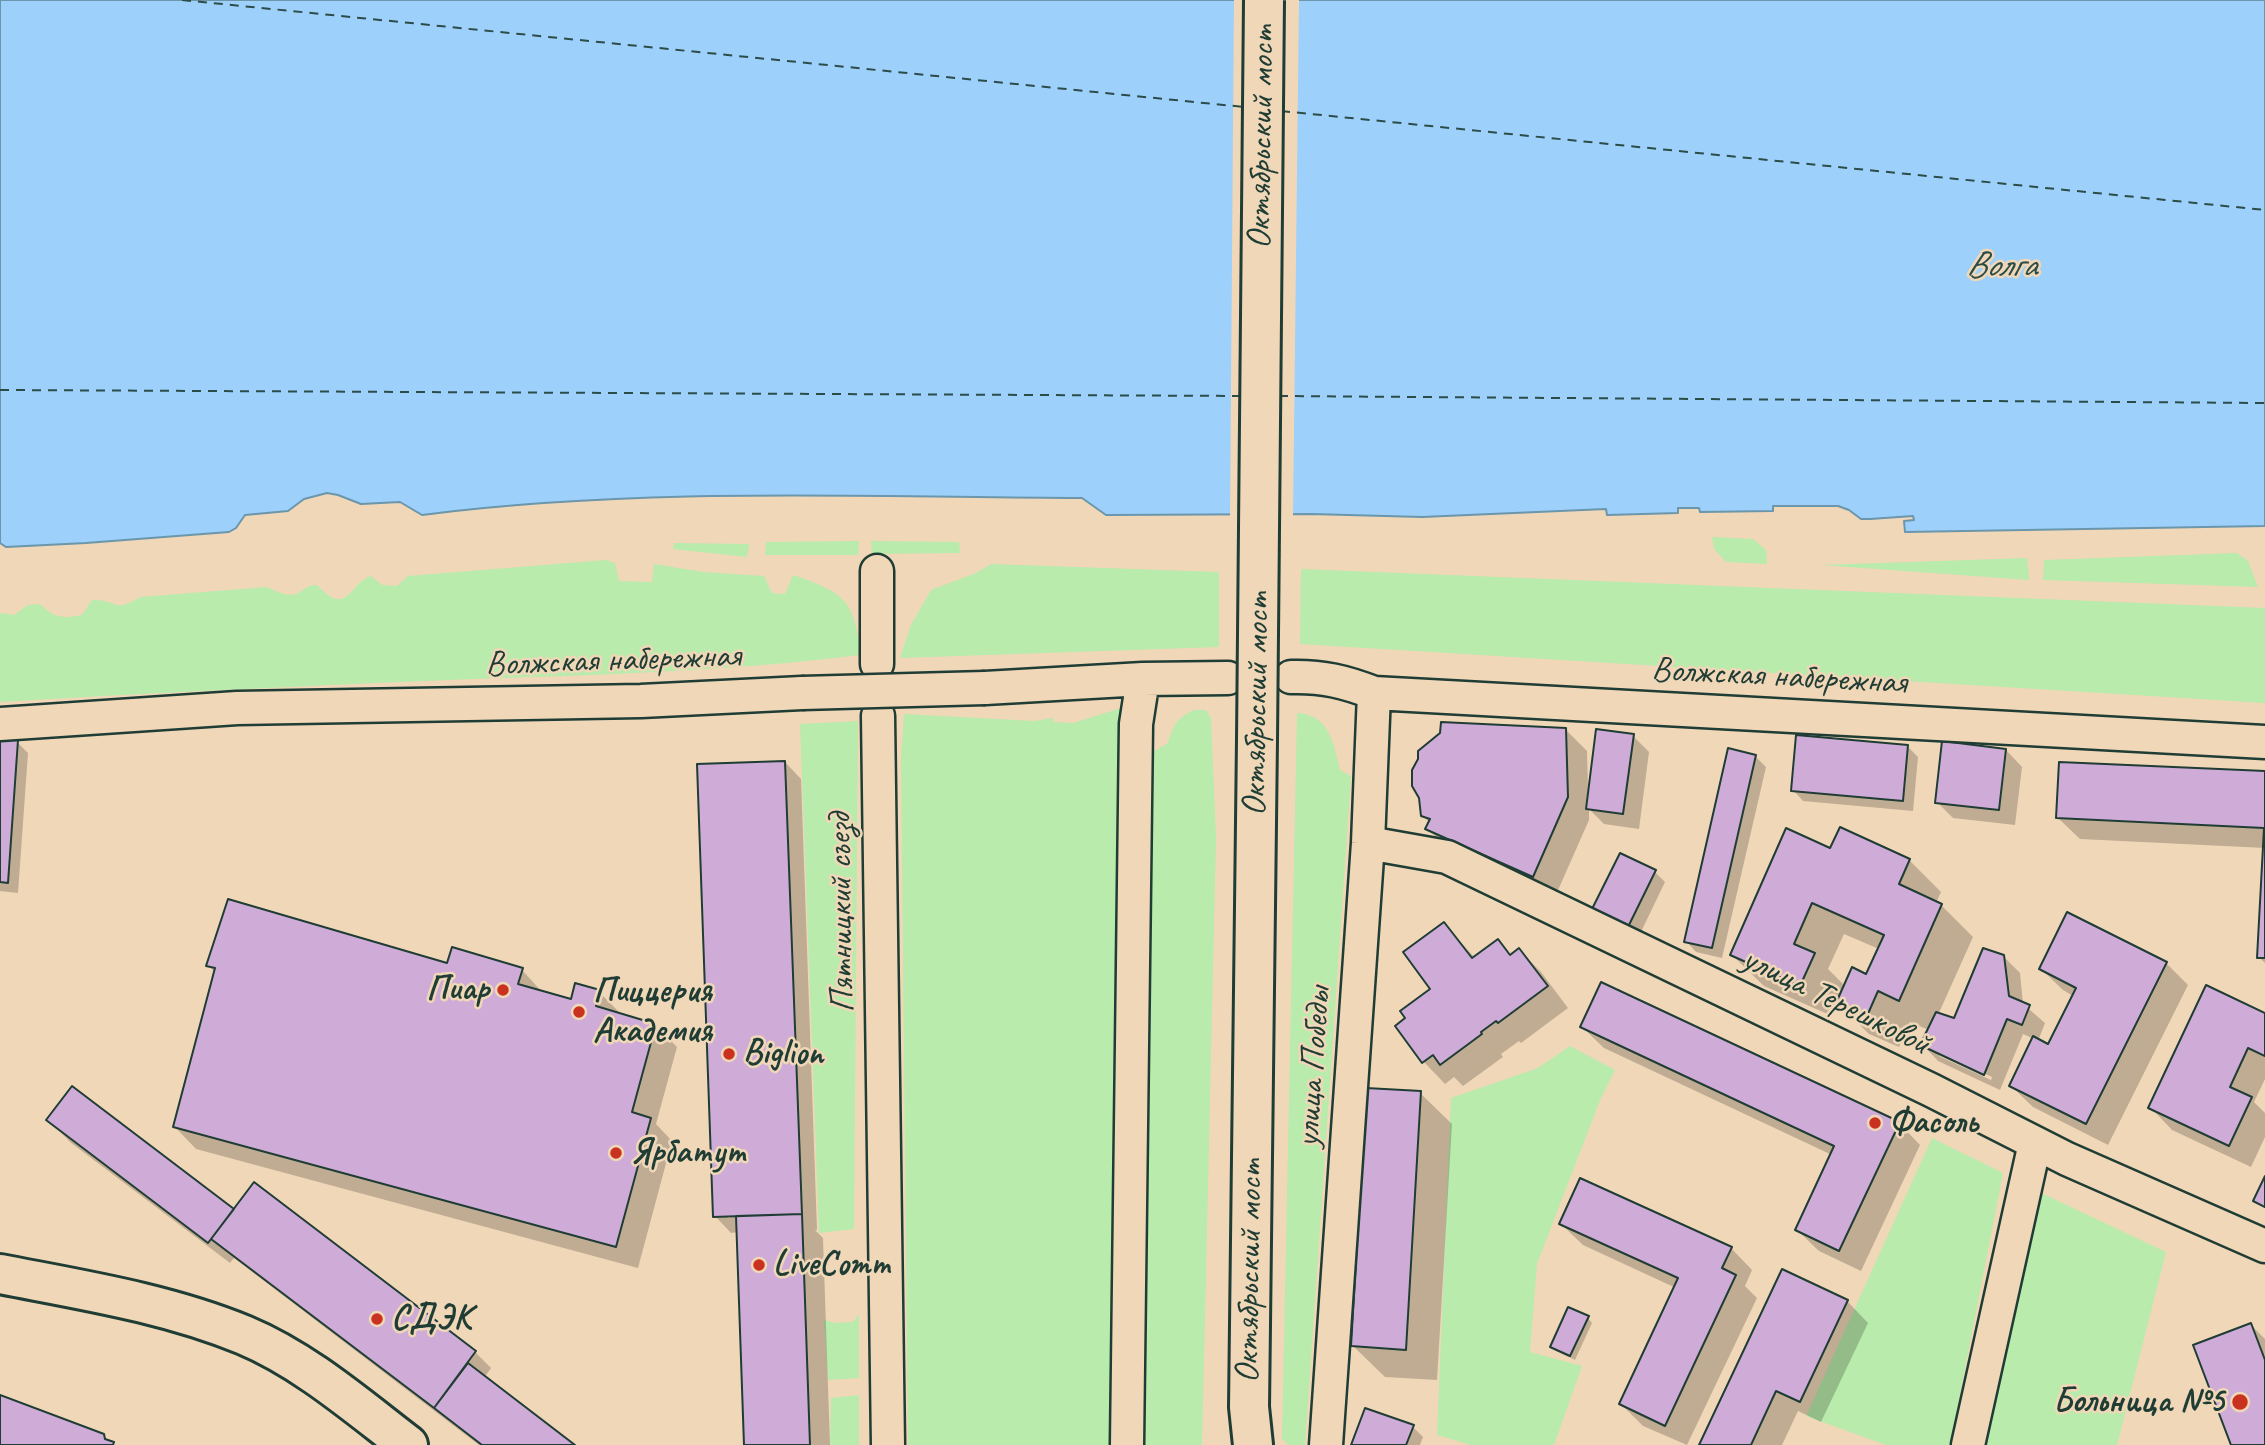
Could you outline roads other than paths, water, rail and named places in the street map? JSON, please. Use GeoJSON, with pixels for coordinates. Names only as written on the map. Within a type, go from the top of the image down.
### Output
{"type":"FeatureCollection","features":[{"type":"Feature","properties":{"kind":"main road","name":"Октябрьский мост"},"geometry":{"type":"LineString","coordinates":[[1249,1407],[1264,0]]}},
{"type":"Feature","properties":{"kind":"main road"},"geometry":{"type":"LineString","coordinates":[[0,1274],[132,1300],[245,1335],[287,1357],[408,1445]]}},
{"type":"Feature","properties":{"kind":"main road"},"geometry":{"type":"LineString","coordinates":[[1237,1445],[1249,1407]]}},
{"type":"Feature","properties":{"kind":"main road"},"geometry":{"type":"LineString","coordinates":[[1249,1407],[1253,1445]]}},
{"type":"Feature","properties":{"kind":"street"},"geometry":{"type":"LineString","coordinates":[[877,571],[877,664]]}},
{"type":"Feature","properties":{"kind":"street","name":"Волжская набережная"},"geometry":{"type":"LineString","coordinates":[[1291,677],[1342,681],[1374,693],[2265,743]]}},
{"type":"Feature","properties":{"kind":"street","name":"Волжская набережная"},"geometry":{"type":"LineString","coordinates":[[0,723],[237,708],[641,701],[1143,679],[1228,678]]}},
{"type":"Feature","properties":{"kind":"street"},"geometry":{"type":"LineString","coordinates":[[1127,1445],[1136,724],[1143,679]]}},
{"type":"Feature","properties":{"kind":"street","name":"улица Победы"},"geometry":{"type":"LineString","coordinates":[[1326,1445],[1368,843],[1374,693]]}},
{"type":"Feature","properties":{"kind":"street","name":"Пятницкий съезд"},"geometry":{"type":"LineString","coordinates":[[878,716],[888,1445]]}},
{"type":"Feature","properties":{"kind":"street","name":"улица Терешковой"},"geometry":{"type":"LineString","coordinates":[[1368,843],[1447,857],[2035,1143],[2265,1246]]}},
{"type":"Feature","properties":{"kind":"street"},"geometry":{"type":"LineString","coordinates":[[1968,1445],[2035,1143]]}},
{"type":"Feature","properties":{"kind":"water","name":"Волга"},"geometry":{"type":"Polygon","coordinates":[[[0,0],[2265,0],[2265,526],[1905,532],[1904,521],[1914,520],[1913,516],[1861,519],[1838,506],[1773,506],[1773,511],[1700,512],[1699,508],[1678,508],[1678,513],[1607,515],[1606,509],[1422,517],[1311,514],[1106,515],[1082,498],[834,496],[586,500],[422,515],[400,502],[361,504],[327,493],[304,499],[288,511],[245,515],[236,528],[229,532],[6,547],[0,543],[0,0]]]}},
{"type":"Feature","properties":{"kind":"place","name":"Пиар"},"geometry":{"type":"Point","coordinates":[503,990]}},
{"type":"Feature","properties":{"kind":"place","name":"Пиццерия Академия"},"geometry":{"type":"Point","coordinates":[579,1012]}},
{"type":"Feature","properties":{"kind":"place","name":"Biglion"},"geometry":{"type":"Point","coordinates":[729,1054]}},
{"type":"Feature","properties":{"kind":"place","name":"Фасоль"},"geometry":{"type":"Point","coordinates":[1875,1123]}},
{"type":"Feature","properties":{"kind":"place","name":"Ярбатут"},"geometry":{"type":"Point","coordinates":[616,1153]}},
{"type":"Feature","properties":{"kind":"place","name":"LiveComm"},"geometry":{"type":"Point","coordinates":[759,1265]}},
{"type":"Feature","properties":{"kind":"place","name":"СДЭК"},"geometry":{"type":"Point","coordinates":[377,1319]}},
{"type":"Feature","properties":{"kind":"place","name":"Больница №5"},"geometry":{"type":"Point","coordinates":[2240,1402]}}]}
